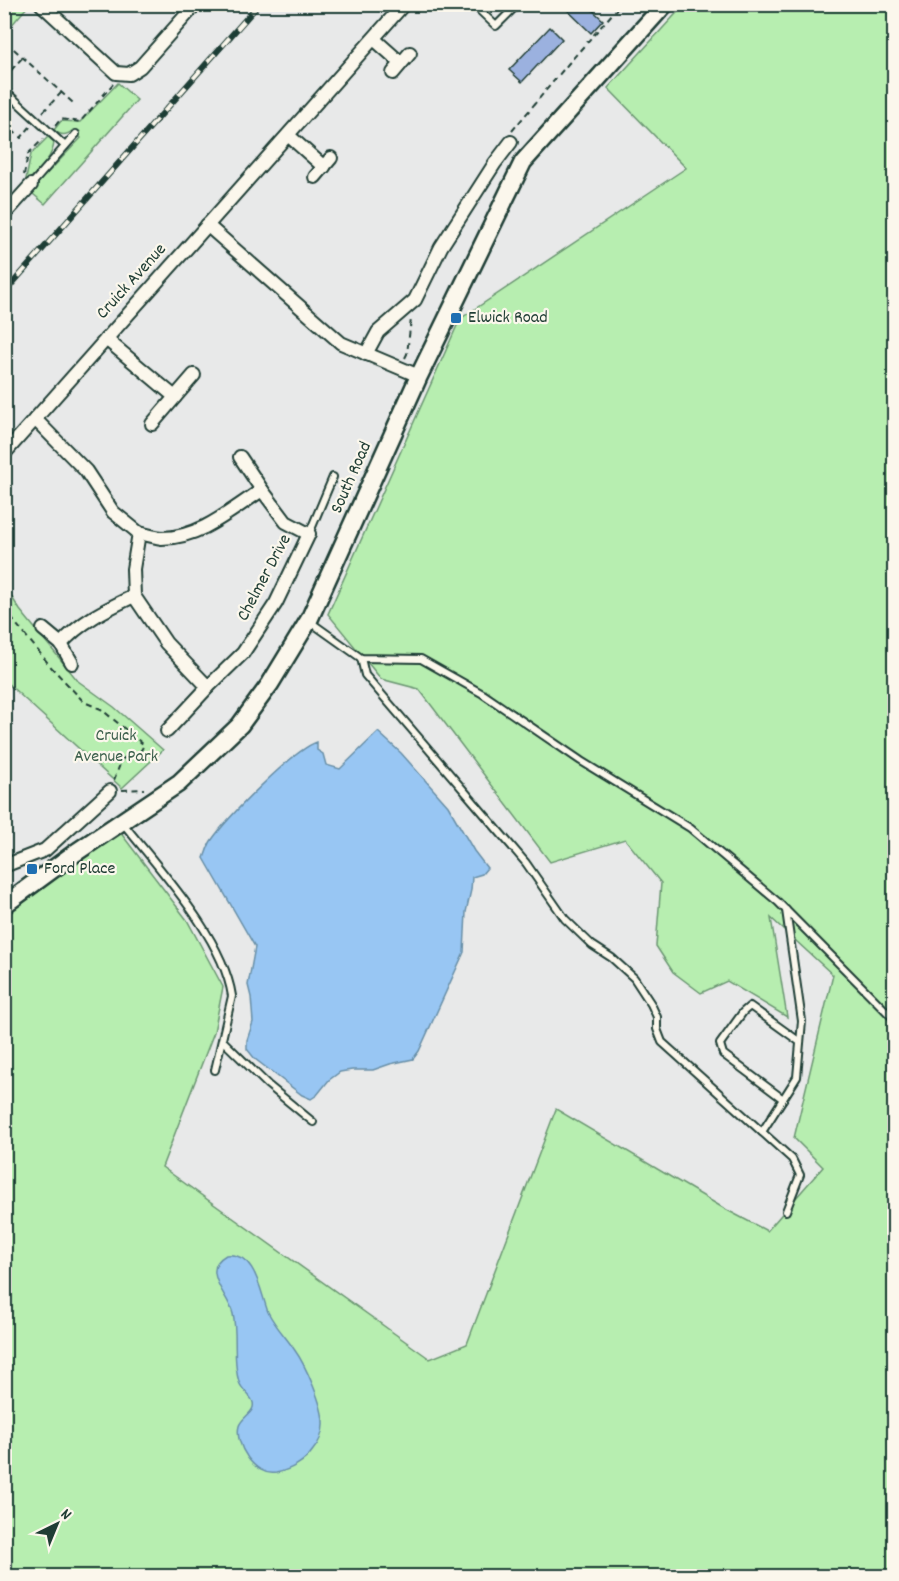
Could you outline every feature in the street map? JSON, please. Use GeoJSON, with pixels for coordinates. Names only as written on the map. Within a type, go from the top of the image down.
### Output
{"type":"FeatureCollection","features":[{"type":"Feature","properties":{"kind":"main road","name":"South Road"},"geometry":{"type":"LineString","coordinates":[[4,905],[178,783],[240,725],[270,684],[309,620],[419,376],[523,162],[665,4]]}},
{"type":"Feature","properties":{"kind":"street"},"geometry":{"type":"LineString","coordinates":[[41,4],[116,73],[129,74],[140,67],[189,7]]}},
{"type":"Feature","properties":{"kind":"street","name":"Cruick Avenue"},"geometry":{"type":"LineString","coordinates":[[4,454],[404,4]]}},
{"type":"Feature","properties":{"kind":"street"},"geometry":{"type":"LineString","coordinates":[[374,39],[401,63]]}},
{"type":"Feature","properties":{"kind":"street"},"geometry":{"type":"LineString","coordinates":[[393,73],[410,53]]}},
{"type":"Feature","properties":{"kind":"street"},"geometry":{"type":"LineString","coordinates":[[288,135],[327,162],[315,177]]}},
{"type":"Feature","properties":{"kind":"street"},"geometry":{"type":"LineString","coordinates":[[366,354],[378,332],[415,300],[441,247],[511,142]]}},
{"type":"Feature","properties":{"kind":"street"},"geometry":{"type":"LineString","coordinates":[[4,215],[31,185]]}},
{"type":"Feature","properties":{"kind":"street"},"geometry":{"type":"LineString","coordinates":[[207,225],[341,344],[419,376]]}},
{"type":"Feature","properties":{"kind":"street"},"geometry":{"type":"LineString","coordinates":[[106,339],[175,397]]}},
{"type":"Feature","properties":{"kind":"street"},"geometry":{"type":"LineString","coordinates":[[152,424],[194,375]]}},
{"type":"Feature","properties":{"kind":"street"},"geometry":{"type":"LineString","coordinates":[[35,419],[86,471],[113,512],[139,533],[161,538],[182,536],[200,530],[262,490]]}},
{"type":"Feature","properties":{"kind":"street","name":"Chelmer Drive"},"geometry":{"type":"LineString","coordinates":[[167,731],[243,653],[276,603],[309,534],[286,522],[240,457]]}},
{"type":"Feature","properties":{"kind":"street"},"geometry":{"type":"LineString","coordinates":[[139,533],[133,569],[134,596],[166,643],[208,687]]}},
{"type":"Feature","properties":{"kind":"street"},"geometry":{"type":"LineString","coordinates":[[61,644],[73,630],[93,616],[134,596]]}},
{"type":"Feature","properties":{"kind":"street"},"geometry":{"type":"LineString","coordinates":[[43,629],[61,644],[72,663]]}},
{"type":"Feature","properties":{"kind":"street"},"geometry":{"type":"LineString","coordinates":[[4,866],[45,850],[110,791]]}},
{"type":"Feature","properties":{"kind":"lane"},"geometry":{"type":"LineString","coordinates":[[473,4],[496,26],[515,7],[512,4]]}},
{"type":"Feature","properties":{"kind":"lane"},"geometry":{"type":"LineString","coordinates":[[4,90],[65,146]]}},
{"type":"Feature","properties":{"kind":"lane"},"geometry":{"type":"LineString","coordinates":[[31,185],[76,134]]}},
{"type":"Feature","properties":{"kind":"lane"},"geometry":{"type":"LineString","coordinates":[[309,534],[333,477]]}},
{"type":"Feature","properties":{"kind":"lane"},"geometry":{"type":"LineString","coordinates":[[309,620],[361,658],[421,659],[483,694],[580,761],[690,828],[785,909],[894,1019]]}},
{"type":"Feature","properties":{"kind":"lane"},"geometry":{"type":"LineString","coordinates":[[361,658],[365,675],[526,863],[565,919],[592,945],[612,958],[634,978],[657,1017],[657,1029],[662,1042],[792,1159],[800,1175],[786,1211]]}},
{"type":"Feature","properties":{"kind":"lane"},"geometry":{"type":"LineString","coordinates":[[121,822],[201,925],[221,961],[230,984],[232,996],[215,1070]]}},
{"type":"Feature","properties":{"kind":"lane"},"geometry":{"type":"LineString","coordinates":[[762,1132],[796,1077],[800,1042],[802,1021],[785,909]]}},
{"type":"Feature","properties":{"kind":"lane"},"geometry":{"type":"LineString","coordinates":[[783,1099],[723,1054],[720,1044],[743,1011],[750,1006],[800,1042]]}},
{"type":"Feature","properties":{"kind":"lane"},"geometry":{"type":"LineString","coordinates":[[223,1041],[268,1085],[313,1122]]}},
{"type":"Feature","properties":{"kind":"path"},"geometry":{"type":"LineString","coordinates":[[511,142],[506,138],[621,4]]}},
{"type":"Feature","properties":{"kind":"path"},"geometry":{"type":"LineString","coordinates":[[6,42],[73,103]]}},
{"type":"Feature","properties":{"kind":"path"},"geometry":{"type":"LineString","coordinates":[[4,78],[23,57]]}},
{"type":"Feature","properties":{"kind":"path"},"geometry":{"type":"LineString","coordinates":[[39,116],[62,92]]}},
{"type":"Feature","properties":{"kind":"path"},"geometry":{"type":"LineString","coordinates":[[4,123],[21,138],[31,126]]}},
{"type":"Feature","properties":{"kind":"path"},"geometry":{"type":"LineString","coordinates":[[4,609],[52,668],[84,702],[101,710],[144,746],[140,752],[122,759],[110,791]]}},
{"type":"Feature","properties":{"kind":"green space"},"geometry":{"type":"Polygon","coordinates":[[[13,5],[28,6],[5,33],[5,15],[13,5]]]}},
{"type":"Feature","properties":{"kind":"green space"},"geometry":{"type":"Polygon","coordinates":[[[684,5],[894,5],[894,1576],[5,1576],[5,916],[120,832],[187,920],[223,987],[214,1032],[162,1167],[430,1359],[467,1344],[556,1109],[725,1209],[767,1231],[823,1167],[794,1138],[833,975],[771,918],[787,1017],[727,981],[701,993],[673,972],[656,946],[661,883],[625,839],[550,862],[419,689],[381,679],[328,614],[460,319],[686,168],[608,88],[684,5]]]}},
{"type":"Feature","properties":{"kind":"green space"},"geometry":{"type":"Polygon","coordinates":[[[118,83],[137,100],[45,204],[33,194],[35,186],[81,138],[73,130],[63,134],[54,130],[61,121],[80,122],[118,83]]]}},
{"type":"Feature","properties":{"kind":"green space"},"geometry":{"type":"Polygon","coordinates":[[[48,137],[54,142],[51,154],[25,184],[31,154],[48,137]]]}},
{"type":"Feature","properties":{"kind":"green space","name":"Cruick Avenue Park"},"geometry":{"type":"Polygon","coordinates":[[[4,585],[20,610],[78,681],[114,707],[163,750],[122,788],[5,681],[4,585]]]}},
{"type":"Feature","properties":{"kind":"water"},"geometry":{"type":"Polygon","coordinates":[[[378,732],[401,753],[448,806],[474,851],[487,868],[482,874],[472,877],[466,912],[464,952],[419,1051],[413,1059],[373,1070],[340,1072],[311,1099],[302,1095],[255,1059],[247,1049],[247,1040],[253,1022],[248,985],[255,947],[204,858],[211,841],[231,817],[277,771],[306,748],[317,742],[317,750],[323,754],[326,765],[340,769],[378,732]]]}},
{"type":"Feature","properties":{"kind":"water"},"geometry":{"type":"Polygon","coordinates":[[[226,1255],[244,1260],[255,1274],[268,1312],[303,1365],[320,1407],[323,1428],[315,1447],[297,1465],[276,1473],[268,1473],[254,1465],[240,1442],[239,1426],[253,1408],[253,1404],[239,1382],[233,1314],[216,1278],[216,1264],[226,1255]]]}},
{"type":"Feature","properties":{"kind":"building"},"geometry":{"type":"Polygon","coordinates":[[[561,4],[586,4],[603,20],[591,33],[561,4]]]}},
{"type":"Feature","properties":{"kind":"building"},"geometry":{"type":"Polygon","coordinates":[[[550,27],[562,39],[522,82],[509,70],[550,27]]]}},
{"type":"Feature","properties":{"kind":"railway"},"geometry":{"type":"LineString","coordinates":[[4,293],[259,4]]}},
{"type":"Feature","properties":{"kind":"place","name":"Elwick Road"},"geometry":{"type":"Point","coordinates":[456,318]}},
{"type":"Feature","properties":{"kind":"place","name":"Ford Place"},"geometry":{"type":"Point","coordinates":[32,869]}}]}
